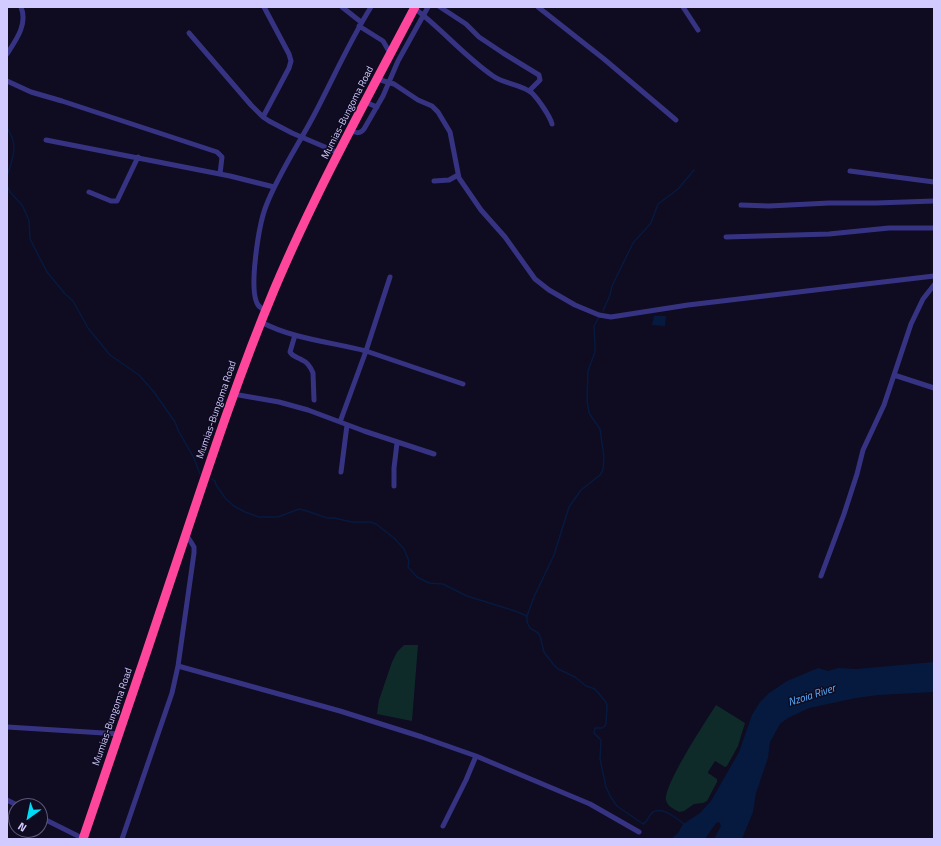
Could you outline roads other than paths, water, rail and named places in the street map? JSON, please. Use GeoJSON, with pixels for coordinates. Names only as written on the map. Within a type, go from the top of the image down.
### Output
{"type":"FeatureCollection","features":[{"type":"Feature","properties":{"kind":"highway","name":"Mumias-Bungoma Road"},"geometry":{"type":"LineString","coordinates":[[83,839],[120,734],[233,394],[261,322],[298,236],[379,75],[415,8]]}},
{"type":"Feature","properties":{"kind":"street"},"geometry":{"type":"LineString","coordinates":[[7,54],[18,36],[22,25],[23,17],[21,7]]}},
{"type":"Feature","properties":{"kind":"street"},"geometry":{"type":"LineString","coordinates":[[263,117],[282,82],[291,61],[289,54],[264,7]]}},
{"type":"Feature","properties":{"kind":"street"},"geometry":{"type":"LineString","coordinates":[[342,7],[360,24],[383,42],[390,55],[398,61]]}},
{"type":"Feature","properties":{"kind":"street"},"geometry":{"type":"LineString","coordinates":[[266,310],[258,306],[254,274],[261,224],[265,208],[360,24],[371,7]]}},
{"type":"Feature","properties":{"kind":"street"},"geometry":{"type":"LineString","coordinates":[[351,131],[358,133],[362,132],[377,107],[398,61],[428,7]]}},
{"type":"Feature","properties":{"kind":"street"},"geometry":{"type":"LineString","coordinates":[[440,7],[466,24],[477,35],[502,53],[539,75],[540,80],[529,91]]}},
{"type":"Feature","properties":{"kind":"street"},"geometry":{"type":"LineString","coordinates":[[538,7],[609,63],[676,120]]}},
{"type":"Feature","properties":{"kind":"street"},"geometry":{"type":"LineString","coordinates":[[683,7],[698,30]]}},
{"type":"Feature","properties":{"kind":"street"},"geometry":{"type":"LineString","coordinates":[[415,8],[471,59],[493,76],[529,91],[549,117],[552,124]]}},
{"type":"Feature","properties":{"kind":"street"},"geometry":{"type":"LineString","coordinates":[[404,27],[414,32]]}},
{"type":"Feature","properties":{"kind":"street"},"geometry":{"type":"LineString","coordinates":[[189,33],[263,117],[285,130],[340,153]]}},
{"type":"Feature","properties":{"kind":"street"},"geometry":{"type":"LineString","coordinates":[[396,43],[405,48]]}},
{"type":"Feature","properties":{"kind":"street"},"geometry":{"type":"LineString","coordinates":[[379,75],[391,76]]}},
{"type":"Feature","properties":{"kind":"street"},"geometry":{"type":"LineString","coordinates":[[379,75],[418,100],[432,106],[438,112],[450,132],[458,175],[481,210],[505,237],[536,279],[549,290],[574,305],[604,316],[610,317],[688,305],[934,276]]}},
{"type":"Feature","properties":{"kind":"street"},"geometry":{"type":"LineString","coordinates":[[7,81],[31,92],[217,152],[222,157],[220,174]]}},
{"type":"Feature","properties":{"kind":"street"},"geometry":{"type":"LineString","coordinates":[[366,102],[377,107]]}},
{"type":"Feature","properties":{"kind":"street"},"geometry":{"type":"LineString","coordinates":[[46,140],[220,174],[274,188]]}},
{"type":"Feature","properties":{"kind":"street"},"geometry":{"type":"LineString","coordinates":[[89,192],[113,201],[117,201],[138,157]]}},
{"type":"Feature","properties":{"kind":"street"},"geometry":{"type":"LineString","coordinates":[[850,171],[934,182]]}},
{"type":"Feature","properties":{"kind":"street"},"geometry":{"type":"LineString","coordinates":[[434,181],[449,180],[458,175]]}},
{"type":"Feature","properties":{"kind":"street"},"geometry":{"type":"LineString","coordinates":[[741,205],[769,206],[934,201]]}},
{"type":"Feature","properties":{"kind":"street"},"geometry":{"type":"LineString","coordinates":[[726,237],[829,234],[889,228],[934,228]]}},
{"type":"Feature","properties":{"kind":"street"},"geometry":{"type":"LineString","coordinates":[[340,422],[366,352],[390,277]]}},
{"type":"Feature","properties":{"kind":"street"},"geometry":{"type":"LineString","coordinates":[[821,576],[858,474],[863,450],[884,405],[913,320],[923,299],[934,285]]}},
{"type":"Feature","properties":{"kind":"street"},"geometry":{"type":"LineString","coordinates":[[261,322],[277,330],[366,352],[463,384]]}},
{"type":"Feature","properties":{"kind":"street"},"geometry":{"type":"LineString","coordinates":[[295,335],[290,352],[294,356],[303,360],[312,370],[314,400]]}},
{"type":"Feature","properties":{"kind":"street"},"geometry":{"type":"LineString","coordinates":[[894,375],[934,388]]}},
{"type":"Feature","properties":{"kind":"street"},"geometry":{"type":"LineString","coordinates":[[233,394],[284,403],[308,410],[397,443],[434,454]]}},
{"type":"Feature","properties":{"kind":"street"},"geometry":{"type":"LineString","coordinates":[[341,472],[347,425]]}},
{"type":"Feature","properties":{"kind":"street"},"geometry":{"type":"LineString","coordinates":[[394,486],[394,468],[397,443]]}},
{"type":"Feature","properties":{"kind":"street"},"geometry":{"type":"LineString","coordinates":[[122,839],[167,710],[178,666],[194,553],[194,547],[186,534]]}},
{"type":"Feature","properties":{"kind":"street"},"geometry":{"type":"LineString","coordinates":[[178,666],[333,709],[476,756],[590,804],[639,832]]}},
{"type":"Feature","properties":{"kind":"street"},"geometry":{"type":"LineString","coordinates":[[7,727],[120,734]]}},
{"type":"Feature","properties":{"kind":"street"},"geometry":{"type":"LineString","coordinates":[[443,826],[476,756]]}},
{"type":"Feature","properties":{"kind":"street"},"geometry":{"type":"LineString","coordinates":[[48,821],[83,839]]}},
{"type":"Feature","properties":{"kind":"water"},"geometry":{"type":"Polygon","coordinates":[[[654,316],[666,316],[665,326],[652,325],[654,316]]]}},
{"type":"Feature","properties":{"kind":"water","name":"Nzoia River"},"geometry":{"type":"Polygon","coordinates":[[[934,662],[934,692],[878,695],[856,698],[809,708],[788,718],[780,724],[770,742],[768,758],[756,793],[753,812],[742,839],[714,839],[721,826],[719,822],[716,823],[705,839],[671,839],[678,833],[683,824],[700,813],[711,801],[739,752],[752,715],[760,702],[769,693],[787,681],[818,668],[828,671],[838,668],[857,669],[934,662]]]}},
{"type":"Feature","properties":{"kind":"waterway"},"geometry":{"type":"LineString","coordinates":[[7,128],[11,134],[14,146],[13,157],[7,176]]}},
{"type":"Feature","properties":{"kind":"waterway"},"geometry":{"type":"LineString","coordinates":[[603,311],[612,286],[633,243],[651,223],[658,204],[678,189],[694,170]]}},
{"type":"Feature","properties":{"kind":"waterway"},"geometry":{"type":"LineString","coordinates":[[7,185],[10,192],[22,205],[29,220],[30,239],[47,272],[65,294],[73,301],[88,328],[110,355],[139,375],[154,392],[175,422],[194,458],[200,474]]}},
{"type":"Feature","properties":{"kind":"waterway"},"geometry":{"type":"LineString","coordinates":[[599,317],[594,326],[595,352],[588,371],[587,400],[589,413],[600,429],[604,457],[603,470],[600,475],[581,490],[569,507],[554,555],[534,597],[527,616],[527,622],[530,628],[540,636],[544,652],[553,664],[558,669],[575,677],[586,686],[595,689],[606,702],[605,726],[602,728],[595,728],[594,733],[601,740],[600,759],[606,787],[617,806],[643,824],[651,813],[657,811],[670,814],[684,824]]}},
{"type":"Feature","properties":{"kind":"waterway"},"geometry":{"type":"LineString","coordinates":[[212,479],[215,481],[216,485],[226,499],[234,506],[259,517],[278,517],[299,509],[327,518],[352,522],[370,522],[376,524],[394,538],[404,549],[409,561],[408,567],[417,577],[429,583],[443,584],[467,596],[527,616]]}}]}
